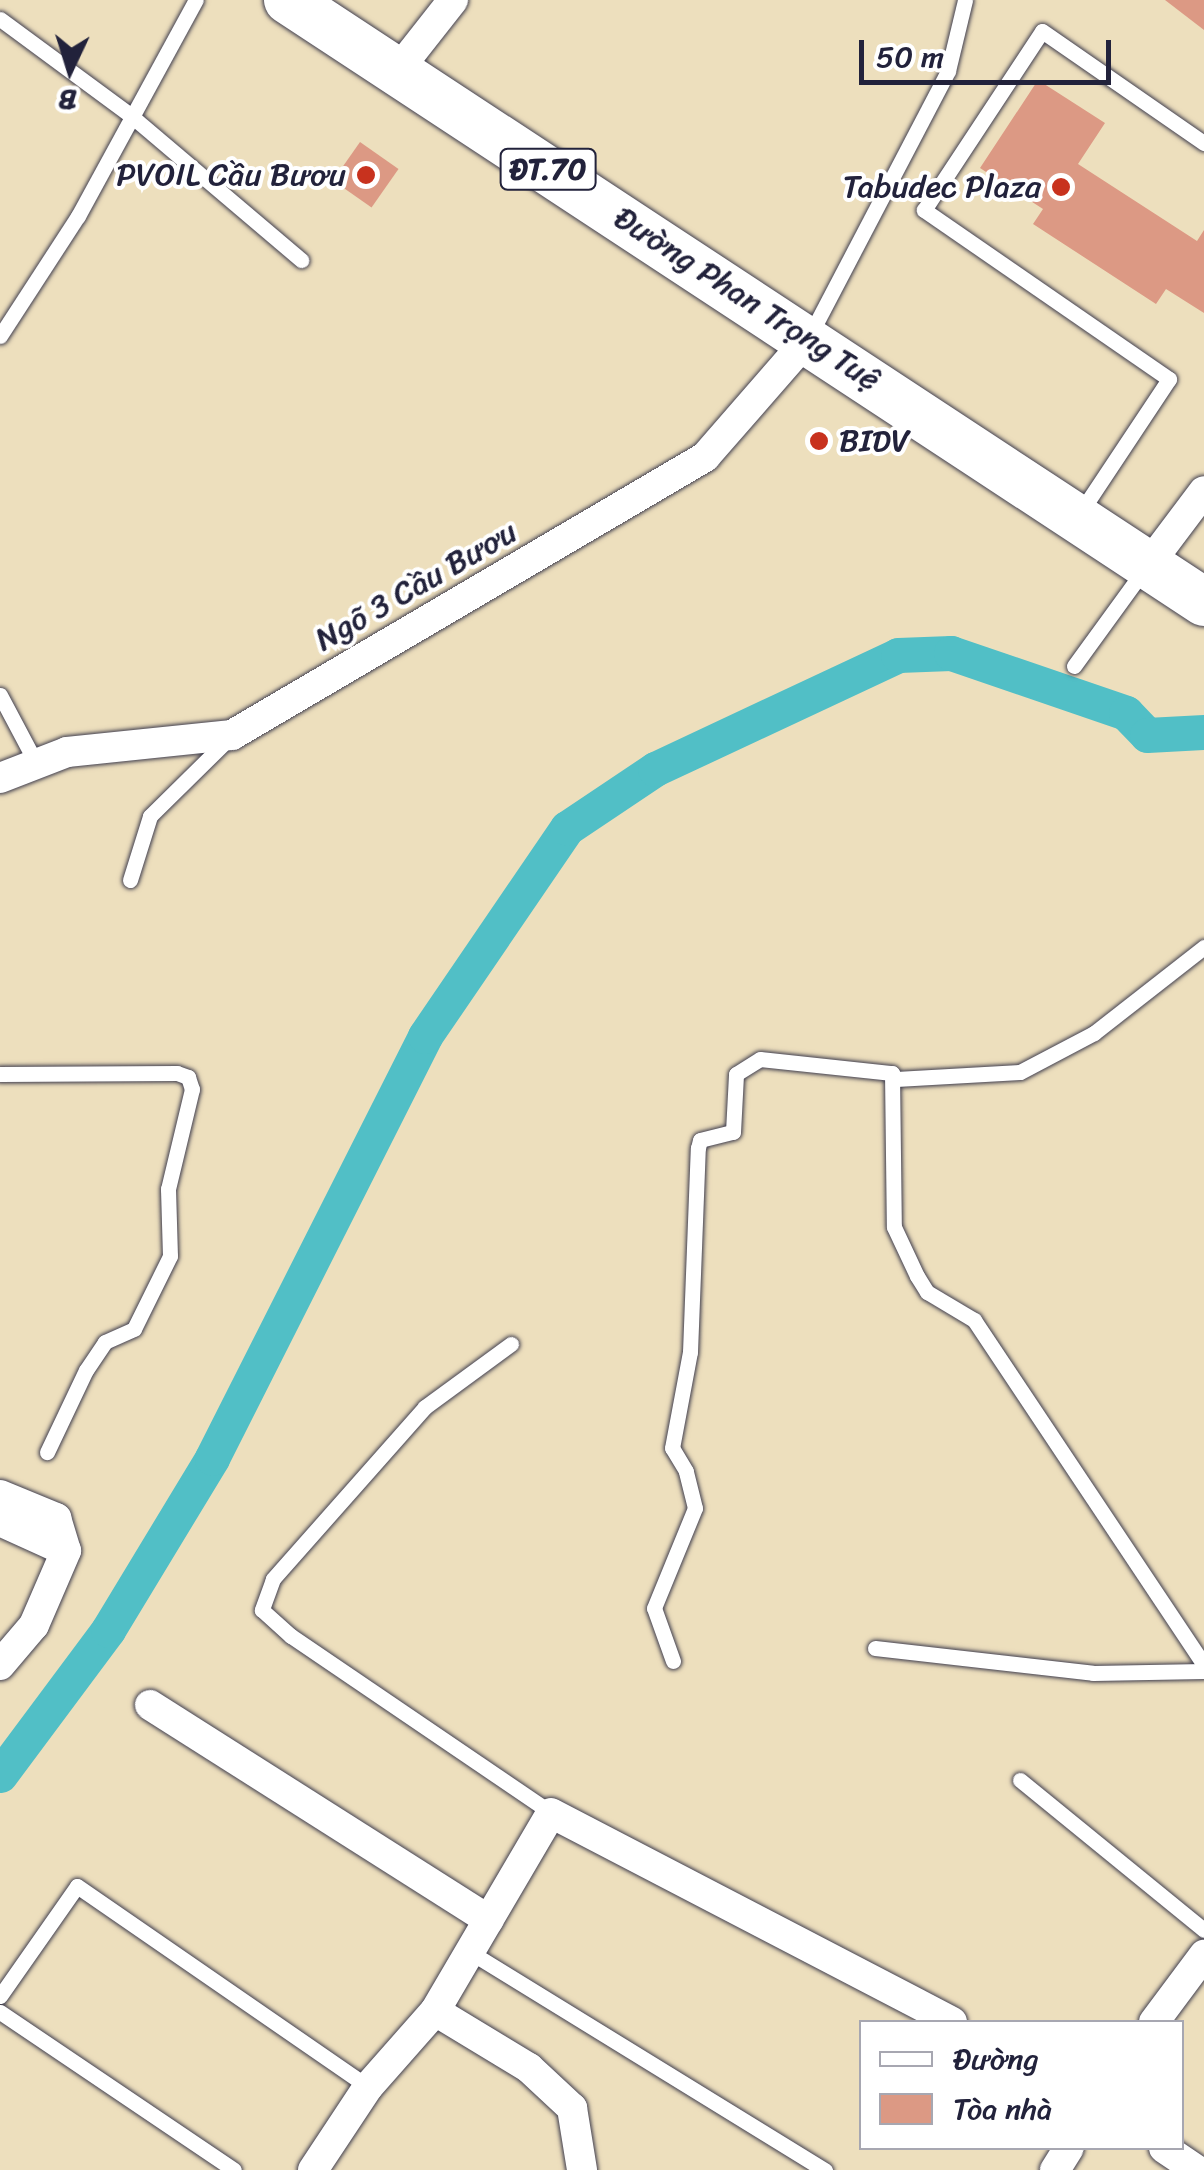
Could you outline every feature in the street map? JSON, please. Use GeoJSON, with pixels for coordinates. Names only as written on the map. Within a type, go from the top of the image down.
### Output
{"type":"FeatureCollection","features":[{"type":"Feature","properties":{"kind":"main road","name":"Đường Phan Trọng Tuệ"},"geometry":{"type":"LineString","coordinates":[[288,0],[1204,602]]}},
{"type":"Feature","properties":{"kind":"street"},"geometry":{"type":"LineString","coordinates":[[398,70],[453,0]]}},
{"type":"Feature","properties":{"kind":"street","name":"Ngõ 3 Cầu Bươu"},"geometry":{"type":"LineString","coordinates":[[0,778],[36,761],[99,746],[232,735],[705,457],[808,339]]}},
{"type":"Feature","properties":{"kind":"street"},"geometry":{"type":"LineString","coordinates":[[1148,564],[1204,491]]}},
{"type":"Feature","properties":{"kind":"street"},"geometry":{"type":"LineString","coordinates":[[0,1495],[56,1518],[66,1551],[34,1625],[0,1666]]}},
{"type":"Feature","properties":{"kind":"street"},"geometry":{"type":"LineString","coordinates":[[0,1520],[66,1551]]}},
{"type":"Feature","properties":{"kind":"street"},"geometry":{"type":"LineString","coordinates":[[150,1704],[489,1920]]}},
{"type":"Feature","properties":{"kind":"street"},"geometry":{"type":"LineString","coordinates":[[313,2170],[368,2088],[435,2010],[550,1813],[948,2020]]}},
{"type":"Feature","properties":{"kind":"street"},"geometry":{"type":"LineString","coordinates":[[1155,2020],[1204,1955]]}},
{"type":"Feature","properties":{"kind":"street"},"geometry":{"type":"LineString","coordinates":[[435,2010],[529,2068],[572,2108],[582,2170]]}},
{"type":"Feature","properties":{"kind":"street"},"geometry":{"type":"LineString","coordinates":[[1167,2150],[1198,2170]]}},
{"type":"Feature","properties":{"kind":"lane"},"geometry":{"type":"LineString","coordinates":[[0,336],[78,216],[129,114],[196,0]]}},
{"type":"Feature","properties":{"kind":"lane"},"geometry":{"type":"LineString","coordinates":[[808,339],[948,71],[966,0]]}},
{"type":"Feature","properties":{"kind":"lane"},"geometry":{"type":"LineString","coordinates":[[0,20],[129,114],[301,260]]}},
{"type":"Feature","properties":{"kind":"lane"},"geometry":{"type":"LineString","coordinates":[[1078,516],[1169,379],[924,210],[1042,31],[1204,144]]}},
{"type":"Feature","properties":{"kind":"lane"},"geometry":{"type":"LineString","coordinates":[[1074,666],[1148,564]]}},
{"type":"Feature","properties":{"kind":"lane"},"geometry":{"type":"LineString","coordinates":[[0,695],[36,761]]}},
{"type":"Feature","properties":{"kind":"lane"},"geometry":{"type":"LineString","coordinates":[[130,880],[150,816],[232,735]]}},
{"type":"Feature","properties":{"kind":"lane"},"geometry":{"type":"LineString","coordinates":[[672,1661],[654,1608],[696,1508],[686,1471],[672,1448],[690,1352],[700,1140],[733,1132],[736,1074],[750,1061],[884,1071],[896,1079],[1020,1072],[1094,1033],[1204,947]]}},
{"type":"Feature","properties":{"kind":"lane"},"geometry":{"type":"LineString","coordinates":[[0,1074],[177,1073],[188,1076],[192,1089],[168,1189],[170,1256],[134,1328],[105,1342],[86,1370],[47,1452]]}},
{"type":"Feature","properties":{"kind":"lane"},"geometry":{"type":"LineString","coordinates":[[896,1079],[894,1227],[917,1276],[926,1292],[974,1320],[1204,1668]]}},
{"type":"Feature","properties":{"kind":"lane"},"geometry":{"type":"LineString","coordinates":[[510,1344],[425,1407],[274,1580],[262,1610],[290,1636],[550,1813]]}},
{"type":"Feature","properties":{"kind":"lane"},"geometry":{"type":"LineString","coordinates":[[875,1648],[1092,1673],[1204,1668]]}},
{"type":"Feature","properties":{"kind":"lane"},"geometry":{"type":"LineString","coordinates":[[1020,1780],[1204,1930]]}},
{"type":"Feature","properties":{"kind":"lane"},"geometry":{"type":"LineString","coordinates":[[0,1996],[77,1886],[368,2088]]}},
{"type":"Feature","properties":{"kind":"lane"},"geometry":{"type":"LineString","coordinates":[[470,1952],[825,2170]]}},
{"type":"Feature","properties":{"kind":"lane"},"geometry":{"type":"LineString","coordinates":[[0,2012],[234,2170]]}},
{"type":"Feature","properties":{"kind":"building"},"geometry":{"type":"Polygon","coordinates":[[[1165,0],[1204,0],[1204,30],[1165,0]]]}},
{"type":"Feature","properties":{"kind":"building","name":"Tabudec Plaza"},"geometry":{"type":"Polygon","coordinates":[[[1038,80],[1105,123],[1078,164],[1197,241],[1204,230],[1204,313],[1166,289],[1156,304],[1033,224],[1043,209],[980,168],[1038,80]]]}},
{"type":"Feature","properties":{"kind":"building","name":"PVOIL Cầu Bươu"},"geometry":{"type":"Polygon","coordinates":[[[360,142],[399,169],[372,207],[333,181],[360,142]]]}},
{"type":"Feature","properties":{"kind":"waterway"},"geometry":{"type":"LineString","coordinates":[[0,1775],[108,1630],[212,1458],[425,1036],[567,828],[655,769],[898,655],[951,653],[1126,713],[1147,735],[1204,732]]}},
{"type":"Feature","properties":{"kind":"place","name":"PVOIL Cầu Bươu"},"geometry":{"type":"Point","coordinates":[366,175]}},
{"type":"Feature","properties":{"kind":"place","name":"Tabudec Plaza"},"geometry":{"type":"Point","coordinates":[1061,187]}},
{"type":"Feature","properties":{"kind":"place","name":"BIDV"},"geometry":{"type":"Point","coordinates":[819,441]}}]}
